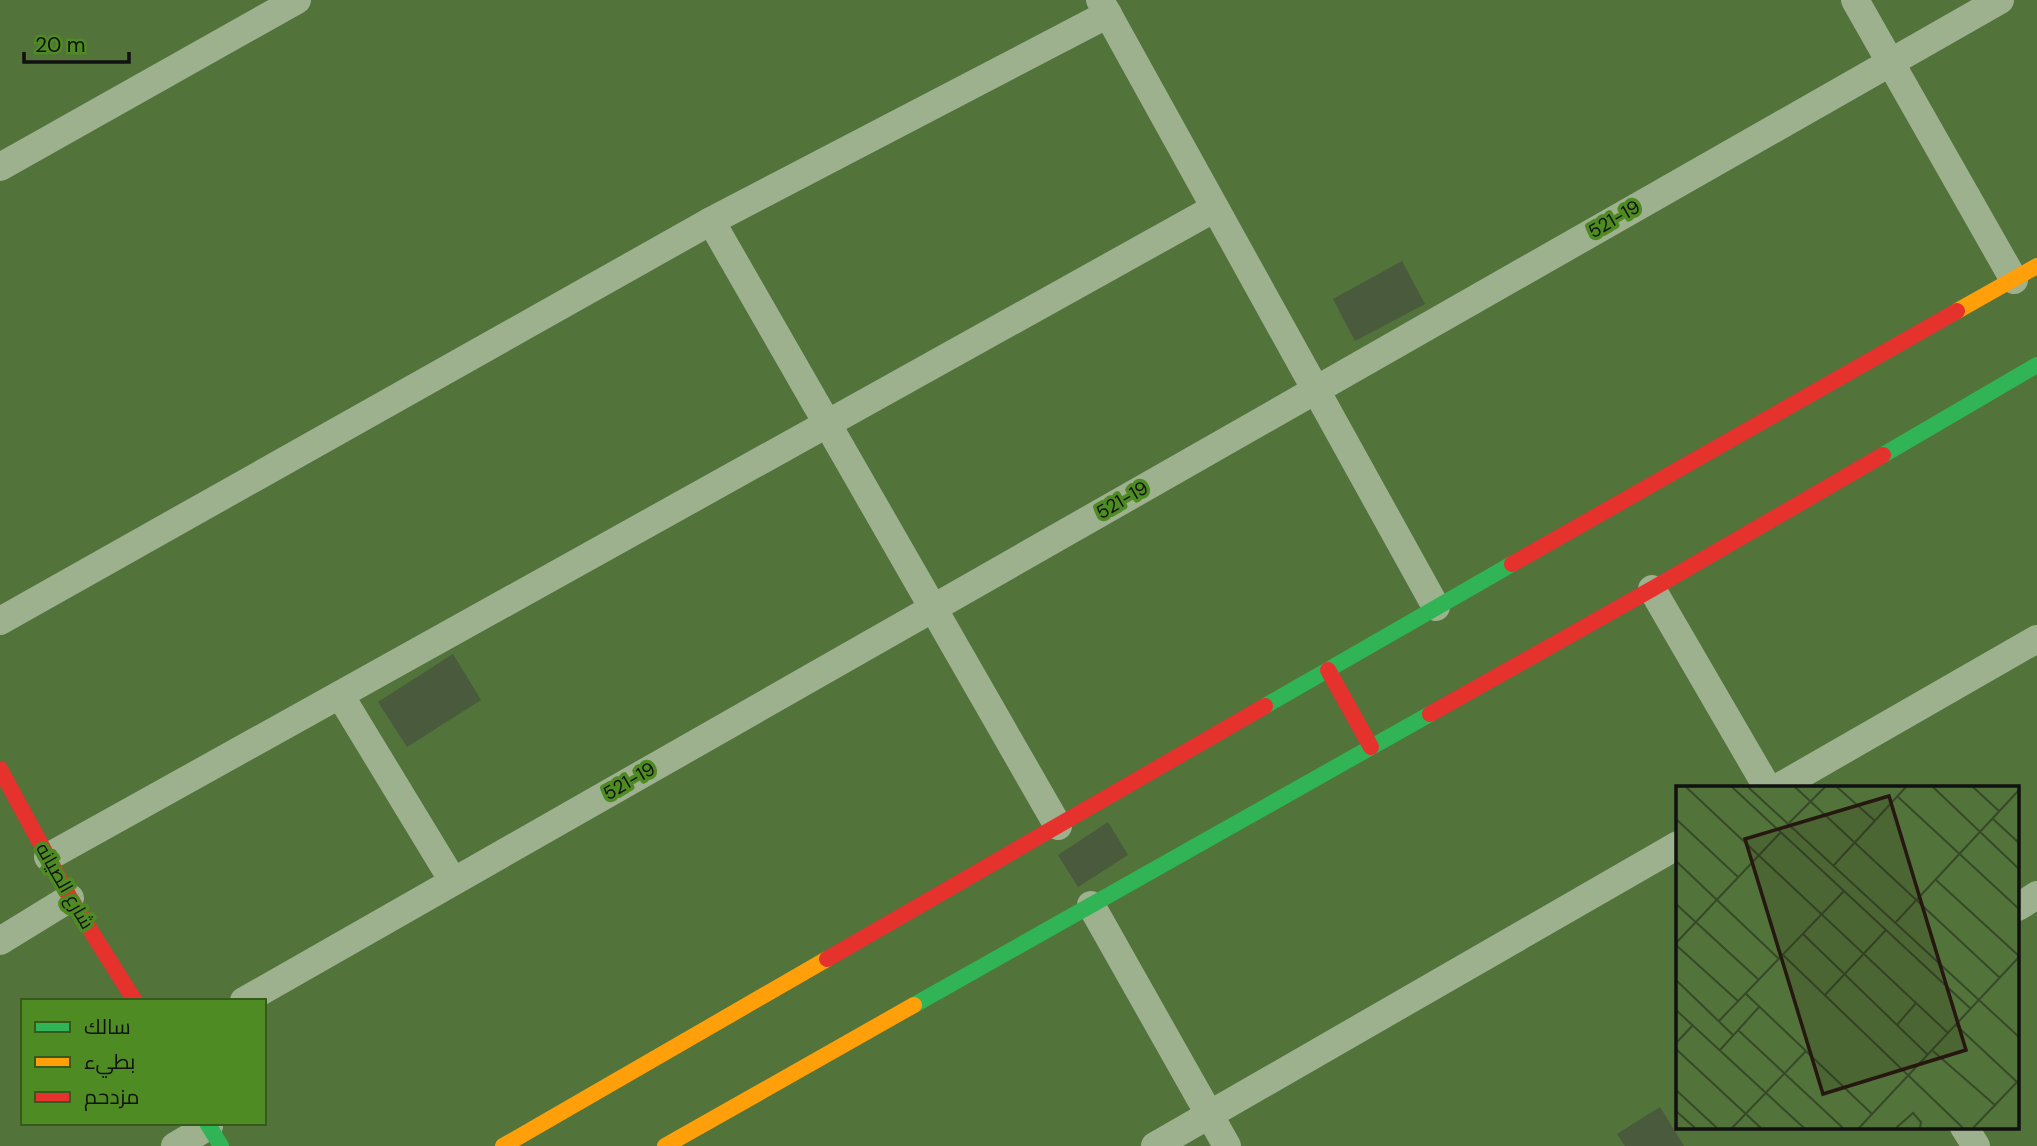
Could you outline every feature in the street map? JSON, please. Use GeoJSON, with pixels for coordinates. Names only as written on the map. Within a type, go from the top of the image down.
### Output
{"type":"FeatureCollection","features":[{"type":"Feature","properties":{"kind":"street"},"geometry":{"type":"LineString","coordinates":[[0,167],[297,0]]}},
{"type":"Feature","properties":{"kind":"street"},"geometry":{"type":"LineString","coordinates":[[503,1146],[1436,607],[2025,273],[1890,62],[1855,0]]}},
{"type":"Feature","properties":{"kind":"street","name":"521-19"},"geometry":{"type":"LineString","coordinates":[[247,999],[2000,0]]}},
{"type":"Feature","properties":{"kind":"street"},"geometry":{"type":"LineString","coordinates":[[0,621],[711,221],[1104,7],[1436,607]]}},
{"type":"Feature","properties":{"kind":"street"},"geometry":{"type":"LineString","coordinates":[[48,857],[1215,208]]}},
{"type":"Feature","properties":{"kind":"street"},"geometry":{"type":"LineString","coordinates":[[711,221],[1058,826]]}},
{"type":"Feature","properties":{"kind":"street"},"geometry":{"type":"LineString","coordinates":[[665,1146],[1652,589],[2037,365]]}},
{"type":"Feature","properties":{"kind":"street"},"geometry":{"type":"LineString","coordinates":[[1652,589],[1766,786]]}},
{"type":"Feature","properties":{"kind":"street"},"geometry":{"type":"LineString","coordinates":[[1781,786],[2037,639]]}},
{"type":"Feature","properties":{"kind":"street"},"geometry":{"type":"LineString","coordinates":[[1328,670],[1371,747]]}},
{"type":"Feature","properties":{"kind":"street"},"geometry":{"type":"LineString","coordinates":[[340,695],[453,881]]}},
{"type":"Feature","properties":{"kind":"street","name":"شارع الصيانه"},"geometry":{"type":"LineString","coordinates":[[0,769],[70,898],[134,999]]}},
{"type":"Feature","properties":{"kind":"street"},"geometry":{"type":"LineString","coordinates":[[1154,1146],[1676,846]]}},
{"type":"Feature","properties":{"kind":"street"},"geometry":{"type":"LineString","coordinates":[[2020,905],[2037,895]]}},
{"type":"Feature","properties":{"kind":"street"},"geometry":{"type":"LineString","coordinates":[[0,941],[70,898]]}},
{"type":"Feature","properties":{"kind":"street"},"geometry":{"type":"LineString","coordinates":[[1091,905],[1227,1146]]}},
{"type":"Feature","properties":{"kind":"street"},"geometry":{"type":"LineString","coordinates":[[1965,1128],[1976,1146]]}},
{"type":"Feature","properties":{"kind":"street"},"geometry":{"type":"LineString","coordinates":[[174,1146],[212,1132]]}},
{"type":"Feature","properties":{"kind":"building"},"geometry":{"type":"Polygon","coordinates":[[[1402,261],[1425,304],[1355,341],[1333,299],[1402,261]]]}},
{"type":"Feature","properties":{"kind":"building"},"geometry":{"type":"Polygon","coordinates":[[[453,654],[481,700],[407,747],[378,702],[453,654]]]}},
{"type":"Feature","properties":{"kind":"building"},"geometry":{"type":"Polygon","coordinates":[[[1108,822],[1128,855],[1078,887],[1058,855],[1108,822]]]}},
{"type":"Feature","properties":{"kind":"building"},"geometry":{"type":"Polygon","coordinates":[[[1660,1107],[1684,1146],[1625,1146],[1617,1134],[1660,1107]]]}},
{"type":"Feature","properties":{"kind":"traffic: fast"},"geometry":{"type":"LineString","coordinates":[[1883,455],[2037,365]]}},
{"type":"Feature","properties":{"kind":"traffic: fast"},"geometry":{"type":"LineString","coordinates":[[1265,706],[1512,564]]}},
{"type":"Feature","properties":{"kind":"traffic: fast"},"geometry":{"type":"LineString","coordinates":[[914,1005],[1430,714]]}},
{"type":"Feature","properties":{"kind":"traffic: fast"},"geometry":{"type":"LineString","coordinates":[[208,1125],[221,1146]]}},
{"type":"Feature","properties":{"kind":"traffic: slow"},"geometry":{"type":"LineString","coordinates":[[1957,311],[2037,266]]}},
{"type":"Feature","properties":{"kind":"traffic: slow"},"geometry":{"type":"LineString","coordinates":[[503,1146],[827,959]]}},
{"type":"Feature","properties":{"kind":"traffic: slow"},"geometry":{"type":"LineString","coordinates":[[665,1146],[914,1005]]}},
{"type":"Feature","properties":{"kind":"traffic: jam"},"geometry":{"type":"LineString","coordinates":[[1512,564],[1957,311]]}},
{"type":"Feature","properties":{"kind":"traffic: jam"},"geometry":{"type":"LineString","coordinates":[[1430,714],[1883,455]]}},
{"type":"Feature","properties":{"kind":"traffic: jam"},"geometry":{"type":"LineString","coordinates":[[1328,670],[1371,747]]}},
{"type":"Feature","properties":{"kind":"traffic: jam"},"geometry":{"type":"LineString","coordinates":[[827,959],[1265,706]]}},
{"type":"Feature","properties":{"kind":"traffic: jam"},"geometry":{"type":"LineString","coordinates":[[0,769],[70,898],[134,999]]}}]}
